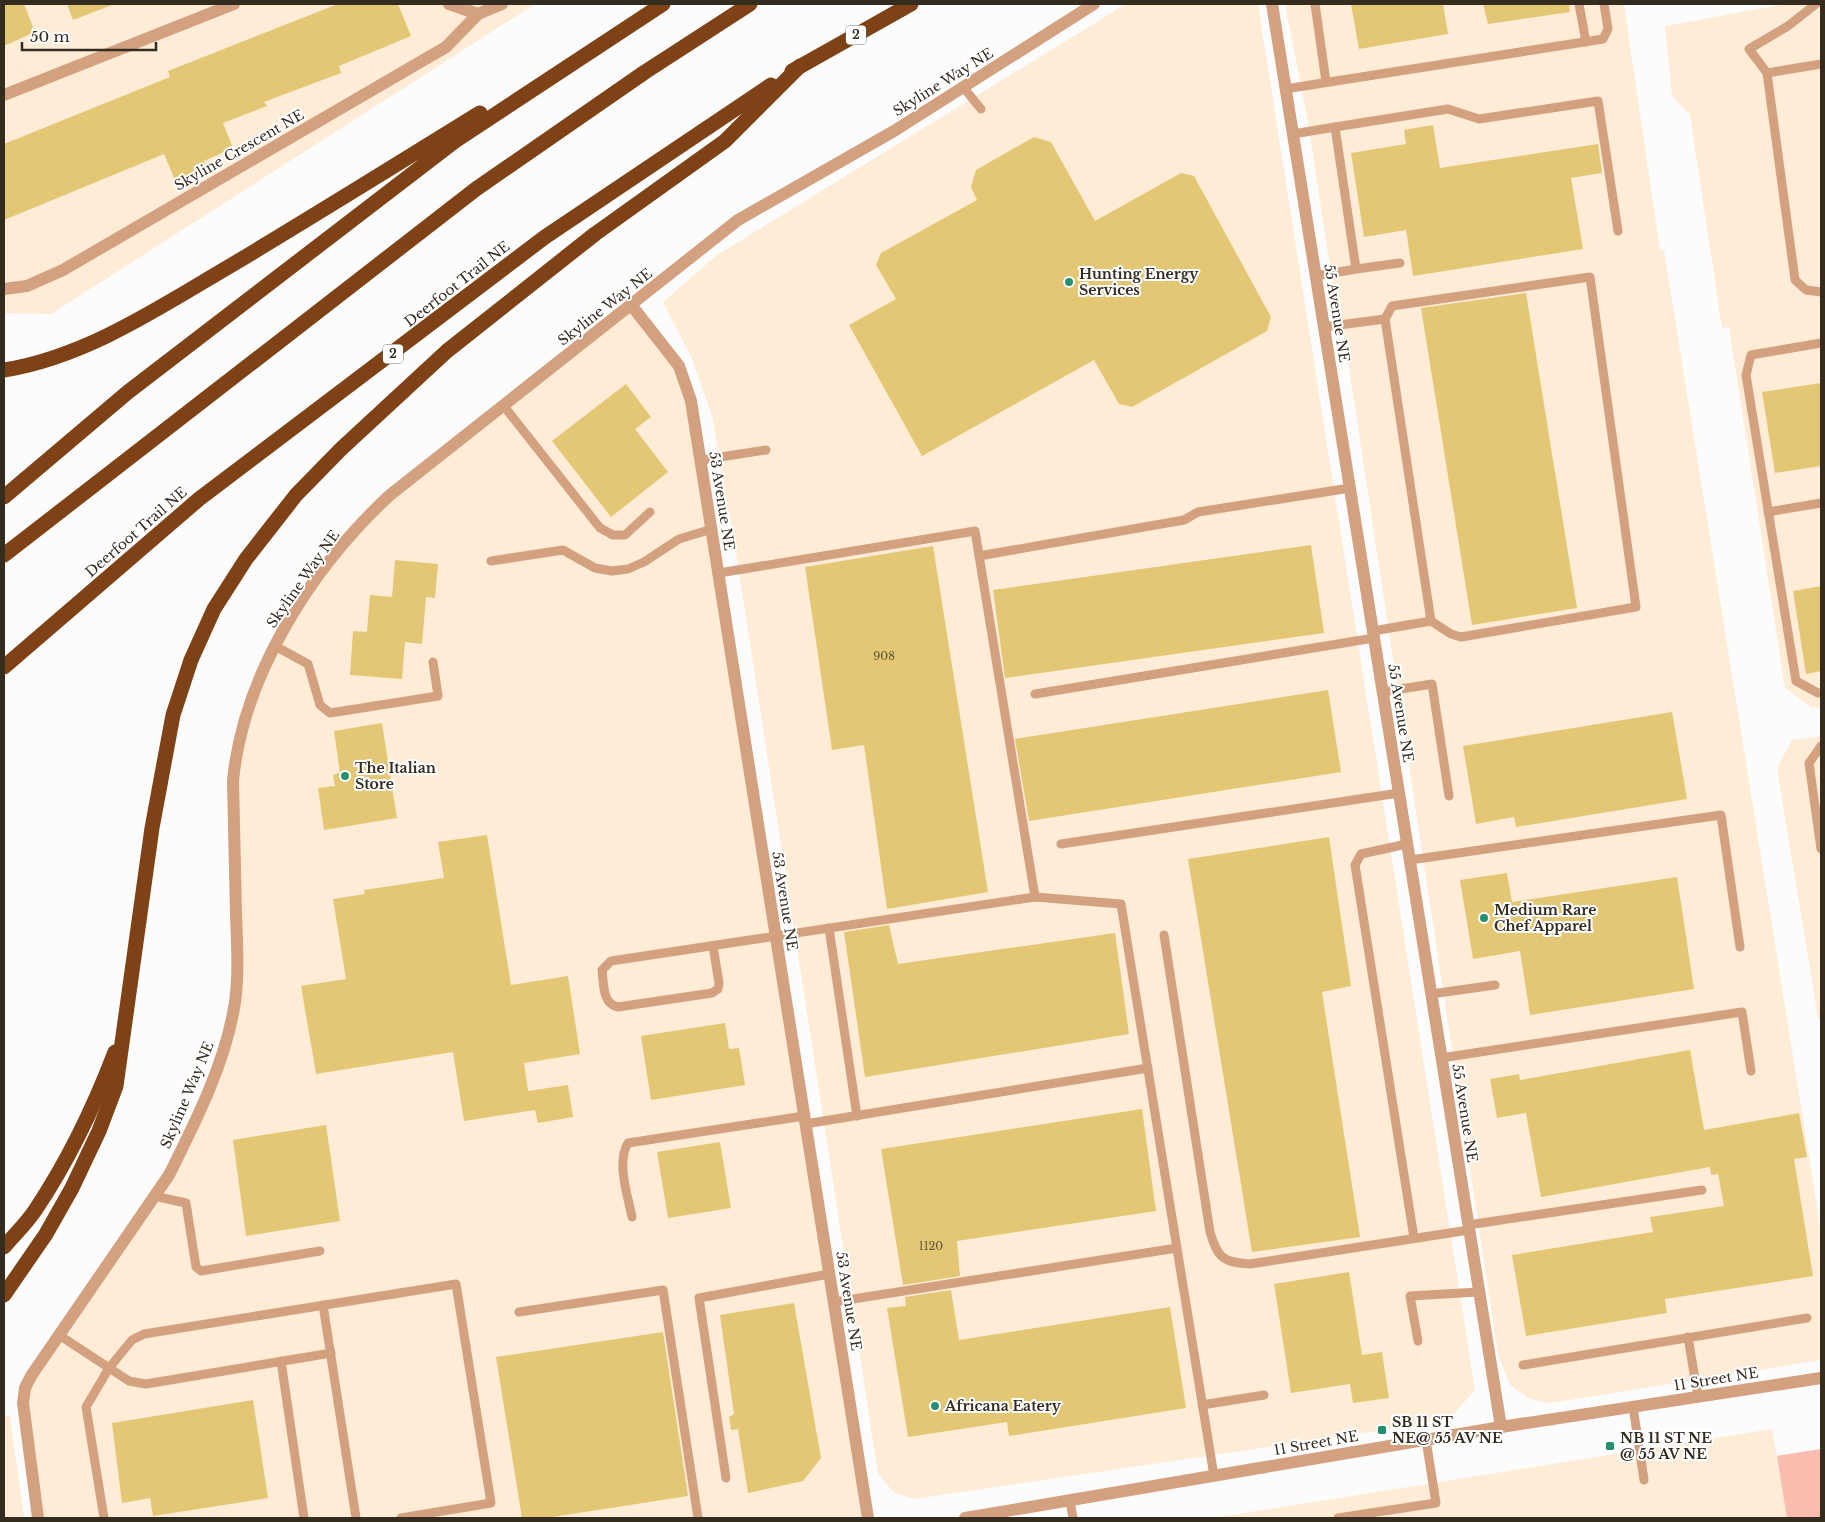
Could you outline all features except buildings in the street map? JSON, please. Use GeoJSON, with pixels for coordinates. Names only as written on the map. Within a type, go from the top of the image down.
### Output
{"type":"FeatureCollection","features":[{"type":"Feature","properties":{"kind":"highway"},"geometry":{"type":"LineString","coordinates":[[4,370],[18,368],[68,352],[103,337],[170,301],[321,211],[655,4]]}},
{"type":"Feature","properties":{"kind":"highway"},"geometry":{"type":"LineString","coordinates":[[4,497],[128,392],[455,141],[663,4]]}},
{"type":"Feature","properties":{"kind":"highway"},"geometry":{"type":"LineString","coordinates":[[4,555],[476,189],[645,72],[750,4]]}},
{"type":"Feature","properties":{"kind":"highway","name":"Deerfoot Trail NE"},"geometry":{"type":"LineString","coordinates":[[4,667],[199,499],[400,349],[545,237],[800,66],[911,4]]}},
{"type":"Feature","properties":{"kind":"highway"},"geometry":{"type":"LineString","coordinates":[[4,1295],[46,1234],[72,1188],[99,1132],[116,1086],[126,1026],[152,828],[173,715],[191,660],[214,609],[246,559],[296,495],[340,449],[447,351],[595,234],[725,141],[800,66]]}},
{"type":"Feature","properties":{"kind":"highway"},"geometry":{"type":"LineString","coordinates":[[4,1247],[35,1210],[81,1129],[98,1097],[126,1026]]}},
{"type":"Feature","properties":{"kind":"street"},"geometry":{"type":"LineString","coordinates":[[4,96],[234,4]]}},
{"type":"Feature","properties":{"kind":"street"},"geometry":{"type":"LineString","coordinates":[[449,4],[478,14],[502,4]]}},
{"type":"Feature","properties":{"kind":"street","name":"Skyline Way NE"},"geometry":{"type":"LineString","coordinates":[[38,1518],[23,1403],[26,1388],[31,1376],[59,1334],[169,1175],[220,1063],[229,1032],[235,1002],[238,970],[234,788],[236,750],[252,694],[292,615],[321,574],[371,512],[502,405],[632,306],[738,220],[894,131],[1094,4]]}},
{"type":"Feature","properties":{"kind":"street","name":"55 Avenue NE"},"geometry":{"type":"LineString","coordinates":[[1272,4],[1501,1427]]}},
{"type":"Feature","properties":{"kind":"street","name":"Skyline Crescent NE"},"geometry":{"type":"LineString","coordinates":[[4,289],[27,286],[72,265],[446,47],[478,14]]}},
{"type":"Feature","properties":{"kind":"street","name":"53 Avenue NE"},"geometry":{"type":"LineString","coordinates":[[632,306],[679,366],[691,401],[868,1518]]}},
{"type":"Feature","properties":{"kind":"street","name":"11 Street NE"},"geometry":{"type":"LineString","coordinates":[[965,1518],[1501,1427],[1821,1378]]}},
{"type":"Feature","properties":{"kind":"lane"},"geometry":{"type":"LineString","coordinates":[[1315,4],[1326,82]]}},
{"type":"Feature","properties":{"kind":"lane"},"geometry":{"type":"LineString","coordinates":[[1580,4],[1586,42]]}},
{"type":"Feature","properties":{"kind":"lane"},"geometry":{"type":"LineString","coordinates":[[1285,89],[1603,39],[1607,35],[1608,29],[1604,4]]}},
{"type":"Feature","properties":{"kind":"lane"},"geometry":{"type":"LineString","coordinates":[[1816,4],[1788,26],[1749,49],[1767,73],[1795,280],[1806,290],[1821,292]]}},
{"type":"Feature","properties":{"kind":"lane"},"geometry":{"type":"LineString","coordinates":[[1767,73],[1821,64]]}},
{"type":"Feature","properties":{"kind":"lane"},"geometry":{"type":"LineString","coordinates":[[963,87],[981,109]]}},
{"type":"Feature","properties":{"kind":"lane"},"geometry":{"type":"LineString","coordinates":[[1293,134],[1448,110],[1479,118],[1598,101],[1618,231]]}},
{"type":"Feature","properties":{"kind":"lane"},"geometry":{"type":"LineString","coordinates":[[1335,127],[1356,269]]}},
{"type":"Feature","properties":{"kind":"lane"},"geometry":{"type":"LineString","coordinates":[[1316,276],[1400,263]]}},
{"type":"Feature","properties":{"kind":"lane"},"geometry":{"type":"LineString","coordinates":[[1035,694],[1373,634],[1431,621],[1451,634],[1461,637],[1636,607],[1590,277],[1392,306],[1385,319],[1431,621]]}},
{"type":"Feature","properties":{"kind":"lane"},"geometry":{"type":"LineString","coordinates":[[1324,327],[1385,319]]}},
{"type":"Feature","properties":{"kind":"lane"},"geometry":{"type":"LineString","coordinates":[[1821,343],[1751,355],[1746,375],[1796,681],[1818,694],[1821,693]]}},
{"type":"Feature","properties":{"kind":"lane"},"geometry":{"type":"LineString","coordinates":[[502,405],[600,528],[613,534],[625,534],[650,512]]}},
{"type":"Feature","properties":{"kind":"lane"},"geometry":{"type":"LineString","coordinates":[[701,460],[766,450]]}},
{"type":"Feature","properties":{"kind":"lane"},"geometry":{"type":"LineString","coordinates":[[979,556],[1184,520],[1198,512],[1350,488]]}},
{"type":"Feature","properties":{"kind":"lane"},"geometry":{"type":"LineString","coordinates":[[1768,512],[1821,503]]}},
{"type":"Feature","properties":{"kind":"lane"},"geometry":{"type":"LineString","coordinates":[[491,561],[563,550],[595,568],[612,571],[628,569],[644,562],[679,539],[712,529]]}},
{"type":"Feature","properties":{"kind":"lane"},"geometry":{"type":"LineString","coordinates":[[719,573],[975,531],[1035,897]]}},
{"type":"Feature","properties":{"kind":"lane"},"geometry":{"type":"LineString","coordinates":[[275,646],[308,664],[320,705],[330,713],[438,696],[433,662]]}},
{"type":"Feature","properties":{"kind":"lane"},"geometry":{"type":"LineString","coordinates":[[1382,692],[1432,684],[1449,796]]}},
{"type":"Feature","properties":{"kind":"lane"},"geometry":{"type":"LineString","coordinates":[[1821,746],[1809,763],[1821,849]]}},
{"type":"Feature","properties":{"kind":"lane"},"geometry":{"type":"LineString","coordinates":[[1061,844],[1399,793]]}},
{"type":"Feature","properties":{"kind":"lane"},"geometry":{"type":"LineString","coordinates":[[1410,860],[1721,815],[1740,947]]}},
{"type":"Feature","properties":{"kind":"lane"},"geometry":{"type":"LineString","coordinates":[[1407,844],[1361,854],[1354,865],[1414,1238]]}},
{"type":"Feature","properties":{"kind":"lane"},"geometry":{"type":"LineString","coordinates":[[713,946],[719,983],[718,989],[712,993],[618,1007],[611,1006],[607,1001],[602,970],[610,960],[1035,897],[1121,904],[1214,1476]]}},
{"type":"Feature","properties":{"kind":"lane"},"geometry":{"type":"LineString","coordinates":[[829,928],[857,1116]]}},
{"type":"Feature","properties":{"kind":"lane"},"geometry":{"type":"LineString","coordinates":[[1164,935],[1210,1232],[1216,1252],[1231,1262],[1250,1264],[1702,1190]]}},
{"type":"Feature","properties":{"kind":"lane"},"geometry":{"type":"LineString","coordinates":[[1431,994],[1495,984]]}},
{"type":"Feature","properties":{"kind":"lane"},"geometry":{"type":"LineString","coordinates":[[1441,1058],[1742,1012],[1751,1071]]}},
{"type":"Feature","properties":{"kind":"lane"},"geometry":{"type":"LineString","coordinates":[[632,1217],[623,1163],[623,1151],[628,1144],[805,1120],[857,1116],[1148,1068]]}},
{"type":"Feature","properties":{"kind":"lane"},"geometry":{"type":"LineString","coordinates":[[154,1196],[186,1203],[196,1266],[201,1271],[320,1251]]}},
{"type":"Feature","properties":{"kind":"lane"},"geometry":{"type":"LineString","coordinates":[[834,1302],[1177,1248]]}},
{"type":"Feature","properties":{"kind":"lane"},"geometry":{"type":"LineString","coordinates":[[726,1478],[699,1298],[829,1274]]}},
{"type":"Feature","properties":{"kind":"lane"},"geometry":{"type":"LineString","coordinates":[[104,1518],[86,1407],[108,1368],[132,1340],[144,1334],[456,1284],[491,1503],[401,1518]]}},
{"type":"Feature","properties":{"kind":"lane"},"geometry":{"type":"LineString","coordinates":[[519,1312],[663,1290],[698,1518]]}},
{"type":"Feature","properties":{"kind":"lane"},"geometry":{"type":"LineString","coordinates":[[1418,1341],[1410,1296],[1479,1292]]}},
{"type":"Feature","properties":{"kind":"lane"},"geometry":{"type":"LineString","coordinates":[[323,1305],[356,1518]]}},
{"type":"Feature","properties":{"kind":"lane"},"geometry":{"type":"LineString","coordinates":[[1523,1365],[1807,1318]]}},
{"type":"Feature","properties":{"kind":"lane"},"geometry":{"type":"LineString","coordinates":[[59,1334],[129,1381],[146,1384],[331,1353]]}},
{"type":"Feature","properties":{"kind":"lane"},"geometry":{"type":"LineString","coordinates":[[1688,1337],[1698,1397]]}},
{"type":"Feature","properties":{"kind":"lane"},"geometry":{"type":"LineString","coordinates":[[281,1361],[304,1518]]}},
{"type":"Feature","properties":{"kind":"lane"},"geometry":{"type":"LineString","coordinates":[[1202,1405],[1264,1395]]}},
{"type":"Feature","properties":{"kind":"lane"},"geometry":{"type":"LineString","coordinates":[[1633,1407],[1644,1480]]}},
{"type":"Feature","properties":{"kind":"lane"},"geometry":{"type":"LineString","coordinates":[[1338,1518],[1436,1503],[1426,1440]]}},
{"type":"Feature","properties":{"kind":"lane"},"geometry":{"type":"LineString","coordinates":[[1070,1500],[1073,1518]]}},
{"type":"Feature","properties":{"kind":"shaded area"},"geometry":{"type":"Polygon","coordinates":[[[4,4],[535,4],[51,314],[4,313],[4,4]]]}},
{"type":"Feature","properties":{"kind":"shaded area"},"geometry":{"type":"Polygon","coordinates":[[[1126,4],[1258,4],[1475,1390],[1451,1417],[1405,1427],[914,1499],[893,1492],[878,1473],[736,553],[712,416],[692,359],[663,302],[717,255],[1126,4]]]}},
{"type":"Feature","properties":{"kind":"shaded area"},"geometry":{"type":"Polygon","coordinates":[[[1285,4],[1624,4],[1660,250],[1664,250],[1816,1200],[1821,1239],[1821,1360],[1550,1403],[1530,1399],[1510,1385],[1498,1355],[1339,301],[1335,299],[1307,117],[1285,4]]]}},
{"type":"Feature","properties":{"kind":"shaded area"},"geometry":{"type":"Polygon","coordinates":[[[1786,4],[1821,4],[1821,707],[1812,708],[1785,688],[1729,327],[1722,328],[1690,115],[1672,96],[1665,26],[1786,4]]]}},
{"type":"Feature","properties":{"kind":"shaded area"},"geometry":{"type":"Polygon","coordinates":[[[632,306],[679,366],[691,401],[868,1518],[38,1518],[25,1388],[185,1143],[235,1002],[233,781],[270,654],[357,528],[632,306]]]}},
{"type":"Feature","properties":{"kind":"shaded area"},"geometry":{"type":"Polygon","coordinates":[[[1821,736],[1821,1020],[1818,1018],[1777,768],[1792,740],[1821,736]]]}},
{"type":"Feature","properties":{"kind":"shaded area"},"geometry":{"type":"Polygon","coordinates":[[[10,1416],[24,1518],[4,1518],[4,1417],[10,1416]]]}},
{"type":"Feature","properties":{"kind":"shaded area"},"geometry":{"type":"Polygon","coordinates":[[[1772,1429],[1777,1456],[1821,1449],[1821,1518],[1213,1518],[1772,1429]]]}},
{"type":"Feature","properties":{"kind":"shaded area"},"geometry":{"type":"Polygon","coordinates":[[[1821,1449],[1821,1518],[1787,1518],[1777,1456],[1821,1449]]]}},
{"type":"Feature","properties":{"kind":"place","name":"Hunting Energy Services"},"geometry":{"type":"Point","coordinates":[1069,282]}},
{"type":"Feature","properties":{"kind":"place","name":"The Italian Store"},"geometry":{"type":"Point","coordinates":[345,776]}},
{"type":"Feature","properties":{"kind":"place","name":"Medium Rare Chef Apparel"},"geometry":{"type":"Point","coordinates":[1484,918]}},
{"type":"Feature","properties":{"kind":"place","name":"Africana Eatery"},"geometry":{"type":"Point","coordinates":[935,1406]}},
{"type":"Feature","properties":{"kind":"place","name":"SB 11 ST NE@ 55 AV NE"},"geometry":{"type":"Point","coordinates":[1382,1430]}},
{"type":"Feature","properties":{"kind":"place","name":"NB 11 ST NE @ 55 AV NE"},"geometry":{"type":"Point","coordinates":[1610,1446]}}]}
